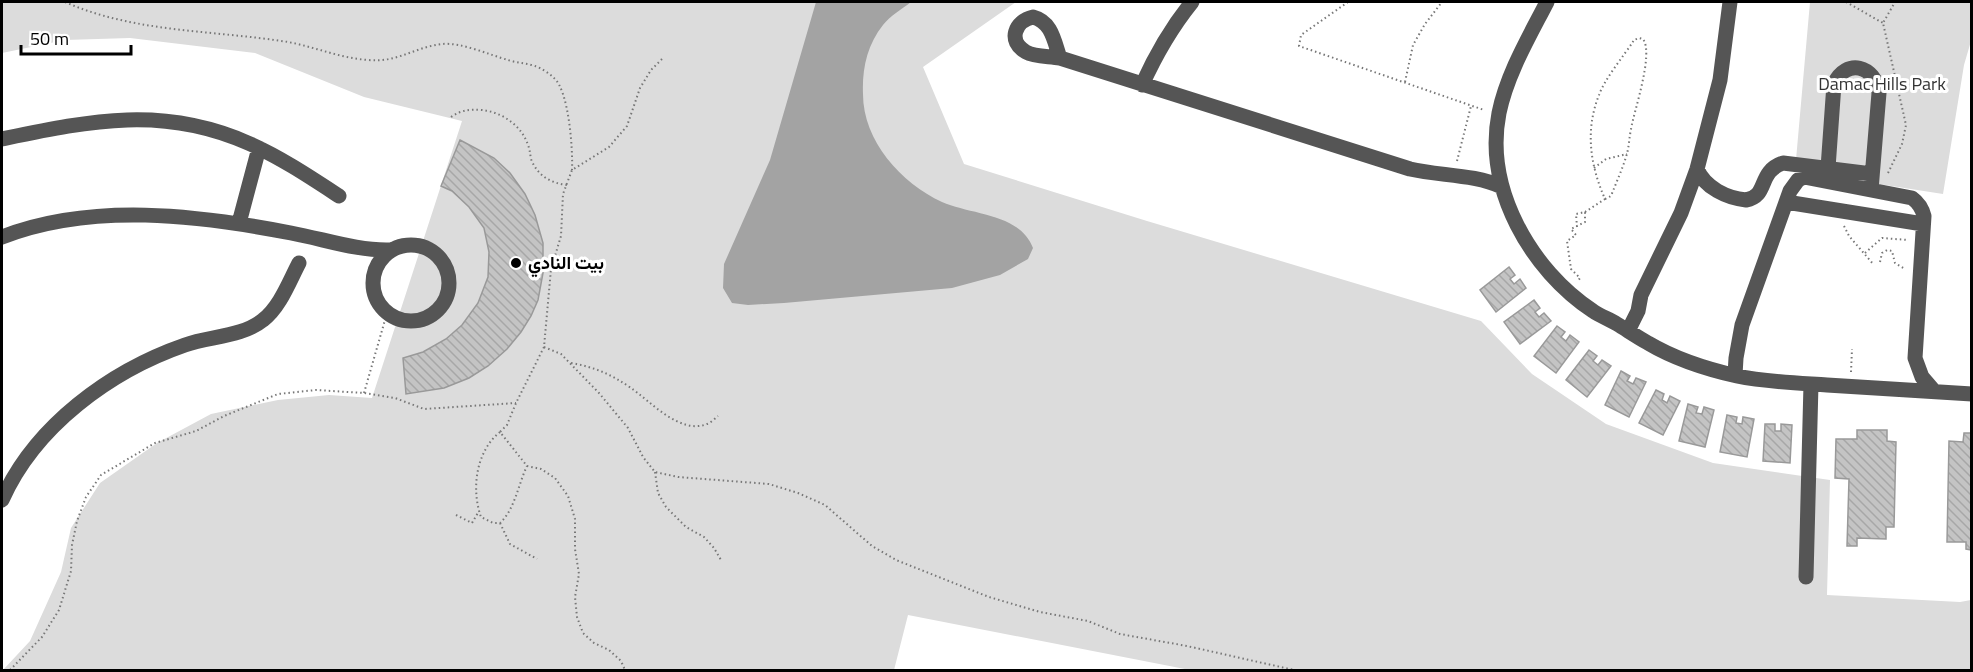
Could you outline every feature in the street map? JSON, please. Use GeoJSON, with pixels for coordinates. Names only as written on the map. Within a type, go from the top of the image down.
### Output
{"type":"FeatureCollection","features":[{"type":"Feature","properties":{"kind":"street"},"geometry":{"type":"LineString","coordinates":[[1142,85],[1172,27],[1192,2]]}},
{"type":"Feature","properties":{"kind":"street"},"geometry":{"type":"LineString","coordinates":[[1547,2],[1513,70],[1498,115],[1497,160],[1502,187],[1524,238],[1543,266],[1571,294],[1594,312],[1677,357],[1705,368],[1777,382],[1971,394]]}},
{"type":"Feature","properties":{"kind":"street"},"geometry":{"type":"LineString","coordinates":[[1623,327],[1681,213],[1697,170],[1720,80],[1730,2]]}},
{"type":"Feature","properties":{"kind":"street"},"geometry":{"type":"LineString","coordinates":[[1060,58],[1410,169],[1487,181],[1502,187]]}},
{"type":"Feature","properties":{"kind":"street"},"geometry":{"type":"LineString","coordinates":[[1828,168],[1834,84],[1838,76],[1846,70],[1855,68],[1864,70],[1878,83],[1879,102],[1871,190]]}},
{"type":"Feature","properties":{"kind":"street"},"geometry":{"type":"LineString","coordinates":[[2,139],[93,122],[167,121],[209,130],[259,148],[339,196]]}},
{"type":"Feature","properties":{"kind":"street"},"geometry":{"type":"LineString","coordinates":[[239,223],[259,148]]}},
{"type":"Feature","properties":{"kind":"street"},"geometry":{"type":"LineString","coordinates":[[1471,178],[1485,171],[1497,160]]}},
{"type":"Feature","properties":{"kind":"street"},"geometry":{"type":"LineString","coordinates":[[1697,170],[1710,187],[1746,201],[1759,194],[1767,173],[1777,165],[1790,163],[1872,174]]}},
{"type":"Feature","properties":{"kind":"street"},"geometry":{"type":"LineString","coordinates":[[1735,375],[1742,325],[1793,184],[1804,177],[1912,198],[1918,202],[1922,209],[1923,224],[1915,358],[1922,377],[1934,391]]}},
{"type":"Feature","properties":{"kind":"street"},"geometry":{"type":"LineString","coordinates":[[1786,202],[1923,224]]}},
{"type":"Feature","properties":{"kind":"street"},"geometry":{"type":"LineString","coordinates":[[2,237],[54,223],[114,216],[181,216],[239,223],[369,250],[390,250],[407,245],[424,247],[432,251],[448,272],[449,290],[446,298],[436,312],[420,320],[403,321],[387,313],[375,297],[373,278],[362,260],[348,246]]}},
{"type":"Feature","properties":{"kind":"street"},"geometry":{"type":"LineString","coordinates":[[373,278],[381,260],[390,250]]}},
{"type":"Feature","properties":{"kind":"street"},"geometry":{"type":"LineString","coordinates":[[2,500],[15,475],[40,442],[64,417],[91,395],[127,371],[165,353],[206,338],[246,330],[254,326],[275,308],[299,263]]}},
{"type":"Feature","properties":{"kind":"street"},"geometry":{"type":"LineString","coordinates":[[1806,577],[1811,384]]}},
{"type":"Feature","properties":{"kind":"path"},"geometry":{"type":"LineString","coordinates":[[65,2],[119,20],[213,34],[289,42],[347,58],[370,61],[392,60],[421,49],[444,44],[537,66],[556,79],[569,121],[573,153],[572,170],[563,194],[561,236],[551,269],[543,347],[507,425],[489,441],[479,463],[476,486],[479,511],[482,517],[493,523],[500,523],[508,516],[527,466]]}},
{"type":"Feature","properties":{"kind":"path"},"geometry":{"type":"LineString","coordinates":[[1348,2],[1300,35],[1299,46],[1498,115]]}},
{"type":"Feature","properties":{"kind":"path"},"geometry":{"type":"LineString","coordinates":[[1404,83],[1413,45],[1442,2]]}},
{"type":"Feature","properties":{"kind":"path"},"geometry":{"type":"LineString","coordinates":[[1846,2],[1883,23]]}},
{"type":"Feature","properties":{"kind":"path"},"geometry":{"type":"LineString","coordinates":[[1577,227],[1576,214],[1584,212],[1611,196],[1628,154],[1630,130],[1646,59],[1647,45],[1643,39],[1639,38],[1634,40],[1599,93],[1591,122],[1590,147],[1594,168],[1605,199]]}},
{"type":"Feature","properties":{"kind":"path"},"geometry":{"type":"LineString","coordinates":[[572,170],[609,147],[627,126],[640,88],[651,70],[662,59]]}},
{"type":"Feature","properties":{"kind":"path"},"geometry":{"type":"LineString","coordinates":[[1453,176],[1472,106]]}},
{"type":"Feature","properties":{"kind":"path"},"geometry":{"type":"LineString","coordinates":[[451,117],[460,111],[484,111],[508,120],[521,131],[532,161],[540,174],[552,182],[567,185]]}},
{"type":"Feature","properties":{"kind":"path"},"geometry":{"type":"LineString","coordinates":[[1594,168],[1606,159],[1628,154]]}},
{"type":"Feature","properties":{"kind":"path"},"geometry":{"type":"LineString","coordinates":[[1837,210],[1849,236],[1874,265]]}},
{"type":"Feature","properties":{"kind":"path"},"geometry":{"type":"LineString","coordinates":[[1571,294],[1580,278],[1571,269],[1567,241],[1576,235],[1571,229],[1585,222],[1584,212]]}},
{"type":"Feature","properties":{"kind":"path"},"geometry":{"type":"LineString","coordinates":[[1864,254],[1882,238],[1908,240]]}},
{"type":"Feature","properties":{"kind":"path"},"geometry":{"type":"LineString","coordinates":[[1880,262],[1882,253],[1887,250],[1892,251],[1895,263],[1905,269]]}},
{"type":"Feature","properties":{"kind":"path"},"geometry":{"type":"LineString","coordinates":[[364,393],[387,313]]}},
{"type":"Feature","properties":{"kind":"path"},"geometry":{"type":"LineString","coordinates":[[543,347],[561,354],[570,362],[628,428],[643,457],[656,472],[658,493],[666,507],[686,526],[704,537],[721,560]]}},
{"type":"Feature","properties":{"kind":"path"},"geometry":{"type":"LineString","coordinates":[[1850,387],[1852,349]]}},
{"type":"Feature","properties":{"kind":"path"},"geometry":{"type":"LineString","coordinates":[[570,362],[593,367],[632,388],[667,415],[693,426],[708,424],[718,416]]}},
{"type":"Feature","properties":{"kind":"path"},"geometry":{"type":"LineString","coordinates":[[10,670],[42,637],[59,610],[71,571],[72,545],[77,521],[86,497],[101,475],[155,443],[196,430],[278,394],[316,390],[364,393],[395,398],[424,409],[516,403]]}},
{"type":"Feature","properties":{"kind":"path"},"geometry":{"type":"LineString","coordinates":[[500,432],[527,466],[541,469],[555,478],[568,496],[575,519],[575,549],[579,574],[575,597],[580,625],[583,633],[594,643],[609,650],[621,661],[625,670]]}},
{"type":"Feature","properties":{"kind":"path"},"geometry":{"type":"LineString","coordinates":[[656,472],[678,477],[769,484],[825,505],[872,546],[896,560],[989,597],[1040,612],[1088,621],[1120,634],[1187,646],[1294,670]]}},
{"type":"Feature","properties":{"kind":"path"},"geometry":{"type":"LineString","coordinates":[[456,515],[472,523],[479,511]]}},
{"type":"Feature","properties":{"kind":"path"},"geometry":{"type":"LineString","coordinates":[[500,523],[510,544],[537,559]]}},
{"type":"Feature","properties":{"kind":"green space"},"geometry":{"type":"Polygon","coordinates":[[[2,2],[1016,2],[923,67],[964,164],[1481,321],[1532,374],[1606,424],[1713,463],[1830,480],[1827,595],[1960,602],[1971,600],[1971,670],[1190,670],[908,615],[894,670],[3,670],[30,641],[61,572],[71,528],[100,483],[157,443],[211,414],[278,400],[329,395],[372,398],[462,121],[364,97],[255,53],[130,38],[65,40],[2,53],[2,2]]]}},
{"type":"Feature","properties":{"kind":"green space","name":"Damac Hills Park"},"geometry":{"type":"Polygon","coordinates":[[[1810,2],[1971,2],[1971,41],[1964,65],[1943,194],[1795,171],[1810,2]]]}},
{"type":"Feature","properties":{"kind":"shaded area"},"geometry":{"type":"Polygon","coordinates":[[[816,2],[911,2],[886,22],[869,49],[863,94],[865,111],[877,144],[899,172],[927,194],[942,202],[1006,221],[1017,228],[1027,237],[1033,248],[1028,259],[1000,275],[952,288],[784,303],[748,305],[732,303],[723,288],[724,264],[770,160],[816,2]]]}},
{"type":"Feature","properties":{"kind":"building","name":"بيت النادي"},"geometry":{"type":"Polygon","coordinates":[[[460,140],[494,158],[510,173],[525,194],[535,215],[543,243],[543,273],[538,300],[521,332],[488,366],[469,378],[444,388],[406,394],[403,358],[423,352],[446,339],[462,325],[478,303],[488,277],[489,252],[484,228],[469,207],[452,191],[441,186],[460,140]]]}},
{"type":"Feature","properties":{"kind":"building"},"geometry":{"type":"Polygon","coordinates":[[[1509,267],[1515,275],[1510,279],[1514,284],[1520,279],[1526,288],[1496,312],[1480,290],[1509,267]]]}},
{"type":"Feature","properties":{"kind":"building"},"geometry":{"type":"Polygon","coordinates":[[[1534,300],[1540,308],[1535,312],[1539,317],[1544,313],[1551,321],[1520,344],[1504,322],[1534,300]]]}},
{"type":"Feature","properties":{"kind":"building"},"geometry":{"type":"Polygon","coordinates":[[[1557,326],[1565,332],[1561,337],[1566,341],[1570,335],[1579,342],[1556,373],[1534,356],[1557,326]]]}},
{"type":"Feature","properties":{"kind":"building"},"geometry":{"type":"Polygon","coordinates":[[[1589,350],[1597,356],[1593,361],[1598,365],[1602,360],[1611,366],[1587,397],[1566,380],[1589,350]]]}},
{"type":"Feature","properties":{"kind":"building"},"geometry":{"type":"Polygon","coordinates":[[[1621,371],[1630,376],[1627,381],[1633,384],[1636,378],[1646,382],[1629,417],[1605,405],[1621,371]]]}},
{"type":"Feature","properties":{"kind":"building"},"geometry":{"type":"Polygon","coordinates":[[[1656,390],[1664,394],[1662,400],[1667,403],[1670,396],[1680,401],[1663,435],[1639,423],[1656,390]]]}},
{"type":"Feature","properties":{"kind":"building"},"geometry":{"type":"Polygon","coordinates":[[[1688,404],[1698,407],[1696,413],[1702,414],[1704,407],[1714,410],[1705,447],[1679,441],[1688,404]]]}},
{"type":"Feature","properties":{"kind":"building"},"geometry":{"type":"Polygon","coordinates":[[[1727,415],[1737,417],[1736,423],[1742,424],[1743,417],[1754,419],[1747,457],[1720,452],[1727,415]]]}},
{"type":"Feature","properties":{"kind":"building"},"geometry":{"type":"Polygon","coordinates":[[[1765,424],[1775,424],[1775,431],[1781,431],[1781,424],[1792,425],[1790,463],[1763,461],[1765,424]]]}},
{"type":"Feature","properties":{"kind":"building"},"geometry":{"type":"Polygon","coordinates":[[[1857,430],[1887,430],[1887,441],[1896,442],[1894,527],[1886,527],[1886,539],[1857,538],[1857,546],[1847,546],[1849,479],[1835,478],[1836,439],[1857,439],[1857,430]]]}},
{"type":"Feature","properties":{"kind":"building"},"geometry":{"type":"Polygon","coordinates":[[[1964,433],[1972,433],[1972,550],[1966,549],[1966,542],[1947,542],[1949,441],[1963,442],[1964,433]]]}},
{"type":"Feature","properties":{"kind":"place","name":"بيت النادي"},"geometry":{"type":"Point","coordinates":[516,263]}}]}
